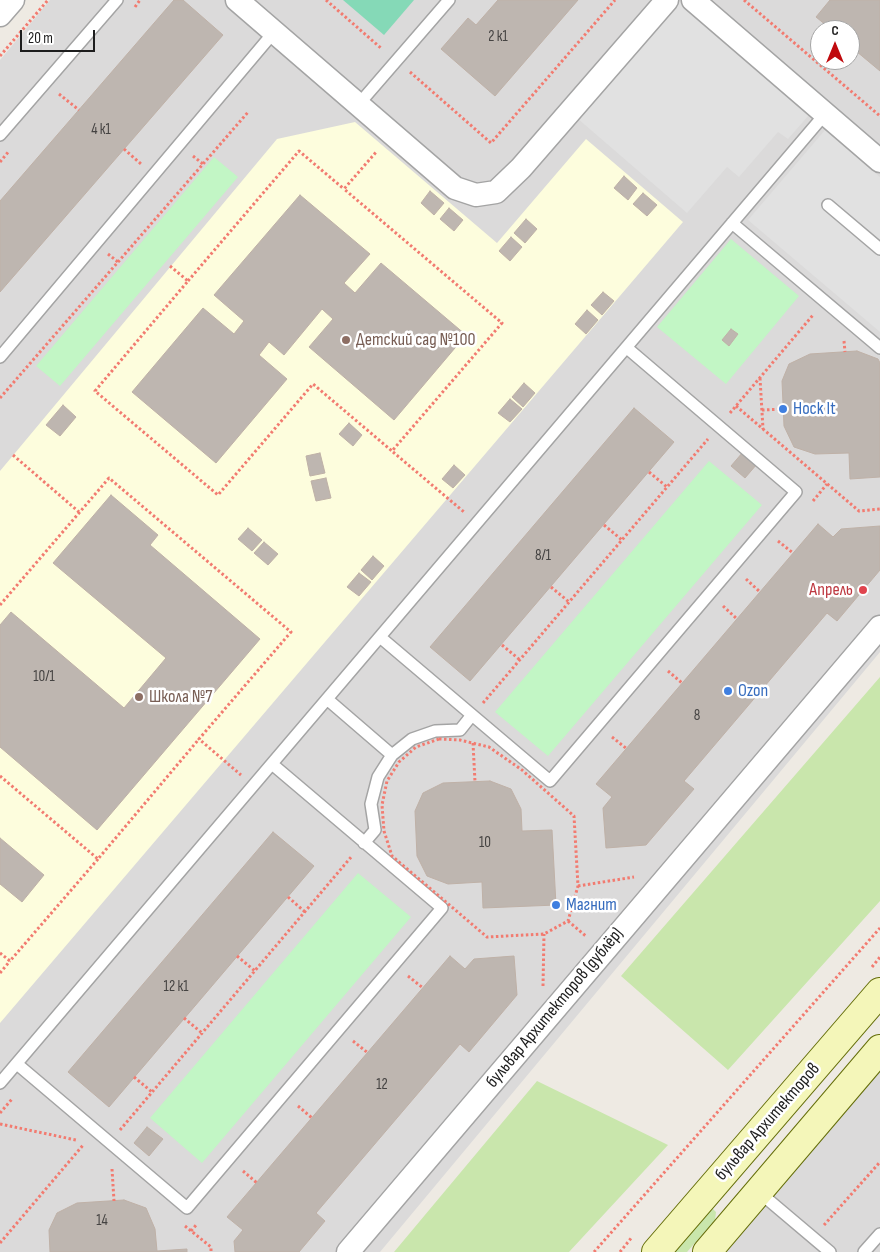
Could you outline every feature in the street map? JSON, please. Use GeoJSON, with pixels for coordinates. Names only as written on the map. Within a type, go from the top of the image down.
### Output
{"type":"FeatureCollection","features":[{"type":"Feature","properties":{"kind":"main road","name":"бульвар Архитекторов"},"geometry":{"type":"LineString","coordinates":[[656,1252],[880,992]]}},
{"type":"Feature","properties":{"kind":"main road"},"geometry":{"type":"LineString","coordinates":[[706,1252],[880,1049]]}},
{"type":"Feature","properties":{"kind":"street"},"geometry":{"type":"LineString","coordinates":[[0,15],[13,0]]}},
{"type":"Feature","properties":{"kind":"street"},"geometry":{"type":"LineString","coordinates":[[237,0],[454,188],[476,196],[496,192],[521,168],[667,0]]}},
{"type":"Feature","properties":{"kind":"street"},"geometry":{"type":"LineString","coordinates":[[693,0],[880,161]]}},
{"type":"Feature","properties":{"kind":"street","name":"бульвар Архитекторов (дублёр)"},"geometry":{"type":"LineString","coordinates":[[348,1252],[880,627]]}},
{"type":"Feature","properties":{"kind":"lane"},"geometry":{"type":"LineString","coordinates":[[0,135],[117,0]]}},
{"type":"Feature","properties":{"kind":"lane"},"geometry":{"type":"LineString","coordinates":[[358,105],[449,0]]}},
{"type":"Feature","properties":{"kind":"lane"},"geometry":{"type":"LineString","coordinates":[[0,357],[274,32]]}},
{"type":"Feature","properties":{"kind":"lane"},"geometry":{"type":"LineString","coordinates":[[0,1084],[826,114]]}},
{"type":"Feature","properties":{"kind":"lane"},"geometry":{"type":"LineString","coordinates":[[828,205],[880,249]]}},
{"type":"Feature","properties":{"kind":"lane"},"geometry":{"type":"LineString","coordinates":[[732,223],[880,348]]}},
{"type":"Feature","properties":{"kind":"lane"},"geometry":{"type":"LineString","coordinates":[[380,637],[550,781],[563,766],[796,492],[626,348]]}},
{"type":"Feature","properties":{"kind":"lane"},"geometry":{"type":"LineString","coordinates":[[327,699],[392,755]]}},
{"type":"Feature","properties":{"kind":"lane"},"geometry":{"type":"LineString","coordinates":[[364,843],[375,830],[372,804],[378,777],[392,755],[412,740],[435,731],[460,730],[472,715]]}},
{"type":"Feature","properties":{"kind":"lane"},"geometry":{"type":"LineString","coordinates":[[17,1064],[187,1208],[206,1186],[442,908],[272,764]]}},
{"type":"Feature","properties":{"kind":"lane"},"geometry":{"type":"LineString","coordinates":[[758,1191],[830,1252]]}},
{"type":"Feature","properties":{"kind":"lane"},"geometry":{"type":"LineString","coordinates":[[864,1252],[880,1234]]}},
{"type":"Feature","properties":{"kind":"path"},"geometry":{"type":"LineString","coordinates":[[0,56],[48,0]]}},
{"type":"Feature","properties":{"kind":"path"},"geometry":{"type":"LineString","coordinates":[[326,0],[492,143],[615,0]]}},
{"type":"Feature","properties":{"kind":"path"},"geometry":{"type":"LineString","coordinates":[[747,1],[880,116]]}},
{"type":"Feature","properties":{"kind":"path"},"geometry":{"type":"LineString","coordinates":[[59,94],[78,110]]}},
{"type":"Feature","properties":{"kind":"path"},"geometry":{"type":"LineString","coordinates":[[0,398],[249,111]]}},
{"type":"Feature","properties":{"kind":"path"},"geometry":{"type":"LineString","coordinates":[[344,189],[391,134]]}},
{"type":"Feature","properties":{"kind":"path"},"geometry":{"type":"LineString","coordinates":[[124,149],[145,168]]}},
{"type":"Feature","properties":{"kind":"path"},"geometry":{"type":"LineString","coordinates":[[392,452],[502,323],[299,151],[95,391],[218,496],[313,384],[392,452],[477,523]]}},
{"type":"Feature","properties":{"kind":"path"},"geometry":{"type":"LineString","coordinates":[[170,266],[188,281]]}},
{"type":"Feature","properties":{"kind":"path"},"geometry":{"type":"LineString","coordinates":[[472,715],[825,301]]}},
{"type":"Feature","properties":{"kind":"path"},"geometry":{"type":"LineString","coordinates":[[844,339],[845,352]]}},
{"type":"Feature","properties":{"kind":"path"},"geometry":{"type":"LineString","coordinates":[[760,377],[763,430]]}},
{"type":"Feature","properties":{"kind":"path"},"geometry":{"type":"LineString","coordinates":[[736,406],[859,511],[880,509]]}},
{"type":"Feature","properties":{"kind":"path"},"geometry":{"type":"LineString","coordinates":[[762,410],[783,409]]}},
{"type":"Feature","properties":{"kind":"path"},"geometry":{"type":"LineString","coordinates":[[13,455],[80,512]]}},
{"type":"Feature","properties":{"kind":"path"},"geometry":{"type":"LineString","coordinates":[[649,472],[667,487]]}},
{"type":"Feature","properties":{"kind":"path"},"geometry":{"type":"LineString","coordinates":[[0,605],[109,478],[291,632],[0,973]]}},
{"type":"Feature","properties":{"kind":"path"},"geometry":{"type":"LineString","coordinates":[[604,525],[622,540]]}},
{"type":"Feature","properties":{"kind":"path"},"geometry":{"type":"LineString","coordinates":[[778,541],[793,553]]}},
{"type":"Feature","properties":{"kind":"path"},"geometry":{"type":"LineString","coordinates":[[746,579],[760,592]]}},
{"type":"Feature","properties":{"kind":"path"},"geometry":{"type":"LineString","coordinates":[[551,587],[569,602]]}},
{"type":"Feature","properties":{"kind":"path"},"geometry":{"type":"LineString","coordinates":[[723,606],[738,619]]}},
{"type":"Feature","properties":{"kind":"path"},"geometry":{"type":"LineString","coordinates":[[502,645],[520,660]]}},
{"type":"Feature","properties":{"kind":"path"},"geometry":{"type":"LineString","coordinates":[[668,671],[682,683]]}},
{"type":"Feature","properties":{"kind":"path"},"geometry":{"type":"LineString","coordinates":[[612,736],[626,749]]}},
{"type":"Feature","properties":{"kind":"path"},"geometry":{"type":"LineString","coordinates":[[392,856],[384,831],[382,805],[388,781],[399,762],[416,746],[439,739],[473,743],[489,747],[522,770],[574,816],[578,886],[568,921],[544,934],[487,936]]}},
{"type":"Feature","properties":{"kind":"path"},"geometry":{"type":"LineString","coordinates":[[199,740],[254,786]]}},
{"type":"Feature","properties":{"kind":"path"},"geometry":{"type":"LineString","coordinates":[[473,743],[475,782]]}},
{"type":"Feature","properties":{"kind":"path"},"geometry":{"type":"LineString","coordinates":[[0,776],[98,858]]}},
{"type":"Feature","properties":{"kind":"path"},"geometry":{"type":"LineString","coordinates":[[110,1142],[364,843]]}},
{"type":"Feature","properties":{"kind":"path"},"geometry":{"type":"LineString","coordinates":[[578,886],[639,876]]}},
{"type":"Feature","properties":{"kind":"path"},"geometry":{"type":"LineString","coordinates":[[288,897],[305,912]]}},
{"type":"Feature","properties":{"kind":"path"},"geometry":{"type":"LineString","coordinates":[[568,921],[592,941]]}},
{"type":"Feature","properties":{"kind":"path"},"geometry":{"type":"LineString","coordinates":[[594,1252],[880,928]]}},
{"type":"Feature","properties":{"kind":"path"},"geometry":{"type":"LineString","coordinates":[[542,990],[544,934]]}},
{"type":"Feature","properties":{"kind":"path"},"geometry":{"type":"LineString","coordinates":[[0,953],[10,962]]}},
{"type":"Feature","properties":{"kind":"path"},"geometry":{"type":"LineString","coordinates":[[237,956],[255,971]]}},
{"type":"Feature","properties":{"kind":"path"},"geometry":{"type":"LineString","coordinates":[[408,976],[423,988]]}},
{"type":"Feature","properties":{"kind":"path"},"geometry":{"type":"LineString","coordinates":[[184,1018],[202,1033]]}},
{"type":"Feature","properties":{"kind":"path"},"geometry":{"type":"LineString","coordinates":[[353,1041],[368,1053]]}},
{"type":"Feature","properties":{"kind":"path"},"geometry":{"type":"LineString","coordinates":[[134,1077],[152,1092]]}},
{"type":"Feature","properties":{"kind":"path"},"geometry":{"type":"LineString","coordinates":[[298,1106],[312,1118]]}},
{"type":"Feature","properties":{"kind":"path"},"geometry":{"type":"LineString","coordinates":[[0,1124],[86,1142],[0,1243]]}},
{"type":"Feature","properties":{"kind":"path"},"geometry":{"type":"LineString","coordinates":[[813,1238],[880,1162]]}},
{"type":"Feature","properties":{"kind":"path"},"geometry":{"type":"LineString","coordinates":[[112,1163],[114,1201]]}},
{"type":"Feature","properties":{"kind":"path"},"geometry":{"type":"LineString","coordinates":[[243,1171],[257,1183]]}},
{"type":"Feature","properties":{"kind":"path"},"geometry":{"type":"LineString","coordinates":[[191,1231],[211,1247],[211,1252]]}},
{"type":"Feature","properties":{"kind":"shaded area"},"geometry":{"type":"Polygon","coordinates":[[[50,0],[880,0],[880,652],[380,1252],[0,1252],[0,60],[50,0]]]}},
{"type":"Feature","properties":{"kind":"shaded area"},"geometry":{"type":"Polygon","coordinates":[[[678,1],[809,115],[788,139],[778,132],[739,177],[727,167],[687,213],[577,118],[678,1]]]}},
{"type":"Feature","properties":{"kind":"shaded area"},"geometry":{"type":"Polygon","coordinates":[[[355,122],[497,243],[586,139],[683,222],[0,1023],[0,471],[277,139],[355,122]]]}},
{"type":"Feature","properties":{"kind":"shaded area"},"geometry":{"type":"Polygon","coordinates":[[[825,130],[880,177],[880,332],[748,220],[825,130]]]}},
{"type":"Feature","properties":{"kind":"shaded area"},"geometry":{"type":"Polygon","coordinates":[[[880,1066],[880,1252],[719,1252],[880,1066]]]}},
{"type":"Feature","properties":{"kind":"green space"},"geometry":{"type":"Polygon","coordinates":[[[343,0],[414,0],[384,35],[343,0]]]}},
{"type":"Feature","properties":{"kind":"green space"},"geometry":{"type":"Polygon","coordinates":[[[214,157],[238,177],[60,386],[36,366],[214,157]]]}},
{"type":"Feature","properties":{"kind":"green space"},"geometry":{"type":"Polygon","coordinates":[[[731,239],[799,296],[726,384],[657,327],[731,239]]]}},
{"type":"Feature","properties":{"kind":"green space"},"geometry":{"type":"Polygon","coordinates":[[[709,461],[762,505],[548,756],[495,712],[709,461]]]}},
{"type":"Feature","properties":{"kind":"green space"},"geometry":{"type":"Polygon","coordinates":[[[880,677],[880,901],[728,1070],[621,976],[880,677]]]}},
{"type":"Feature","properties":{"kind":"green space"},"geometry":{"type":"Polygon","coordinates":[[[358,873],[411,917],[202,1163],[150,1118],[358,873]]]}},
{"type":"Feature","properties":{"kind":"green space"},"geometry":{"type":"Polygon","coordinates":[[[537,1081],[668,1145],[569,1252],[394,1252],[537,1081]]]}},
{"type":"Feature","properties":{"kind":"green space"},"geometry":{"type":"Polygon","coordinates":[[[713,1209],[716,1212],[715,1220],[687,1252],[671,1252],[705,1211],[713,1209]]]}},
{"type":"Feature","properties":{"kind":"building"},"geometry":{"type":"Polygon","coordinates":[[[174,0],[183,0],[223,35],[0,292],[0,201],[174,0]]]}},
{"type":"Feature","properties":{"kind":"building"},"geometry":{"type":"Polygon","coordinates":[[[498,0],[578,0],[495,96],[441,49],[468,18],[476,25],[498,0]]]}},
{"type":"Feature","properties":{"kind":"building"},"geometry":{"type":"Polygon","coordinates":[[[830,0],[880,0],[880,71],[860,54],[860,20],[820,20],[816,17],[830,0]]]}},
{"type":"Feature","properties":{"kind":"building"},"geometry":{"type":"Polygon","coordinates":[[[624,176],[637,188],[628,200],[614,188],[624,176]]]}},
{"type":"Feature","properties":{"kind":"building"},"geometry":{"type":"Polygon","coordinates":[[[430,191],[444,203],[434,215],[421,203],[430,191]]]}},
{"type":"Feature","properties":{"kind":"building"},"geometry":{"type":"Polygon","coordinates":[[[643,193],[657,205],[647,216],[633,204],[643,193]]]}},
{"type":"Feature","properties":{"kind":"building"},"geometry":{"type":"Polygon","coordinates":[[[300,195],[370,254],[344,283],[355,293],[381,263],[466,335],[394,420],[309,347],[333,319],[322,309],[284,355],[269,342],[259,355],[287,379],[216,463],[132,392],[203,308],[234,334],[244,321],[214,295],[300,195]]]}},
{"type":"Feature","properties":{"kind":"building"},"geometry":{"type":"Polygon","coordinates":[[[449,208],[463,220],[454,231],[440,219],[449,208]]]}},
{"type":"Feature","properties":{"kind":"building"},"geometry":{"type":"Polygon","coordinates":[[[526,219],[537,229],[525,243],[514,233],[526,219]]]}},
{"type":"Feature","properties":{"kind":"building"},"geometry":{"type":"Polygon","coordinates":[[[511,237],[522,247],[510,261],[499,251],[511,237]]]}},
{"type":"Feature","properties":{"kind":"building"},"geometry":{"type":"Polygon","coordinates":[[[603,292],[614,301],[602,315],[591,305],[603,292]]]}},
{"type":"Feature","properties":{"kind":"building"},"geometry":{"type":"Polygon","coordinates":[[[587,310],[598,320],[586,334],[575,324],[587,310]]]}},
{"type":"Feature","properties":{"kind":"building"},"geometry":{"type":"Polygon","coordinates":[[[731,329],[738,334],[729,346],[722,340],[731,329]]]}},
{"type":"Feature","properties":{"kind":"building"},"geometry":{"type":"Polygon","coordinates":[[[857,351],[878,359],[880,363],[880,477],[850,479],[849,453],[815,454],[794,447],[784,426],[782,381],[789,364],[810,354],[857,351]]]}},
{"type":"Feature","properties":{"kind":"building"},"geometry":{"type":"Polygon","coordinates":[[[524,383],[535,393],[523,407],[512,397],[524,383]]]}},
{"type":"Feature","properties":{"kind":"building"},"geometry":{"type":"Polygon","coordinates":[[[510,399],[522,409],[510,422],[498,413],[510,399]]]}},
{"type":"Feature","properties":{"kind":"building"},"geometry":{"type":"Polygon","coordinates":[[[63,405],[76,417],[60,436],[46,425],[63,405]]]}},
{"type":"Feature","properties":{"kind":"building"},"geometry":{"type":"Polygon","coordinates":[[[634,408],[674,442],[470,681],[430,647],[634,408]]]}},
{"type":"Feature","properties":{"kind":"building"},"geometry":{"type":"Polygon","coordinates":[[[349,423],[362,435],[353,446],[339,434],[349,423]]]}},
{"type":"Feature","properties":{"kind":"building"},"geometry":{"type":"Polygon","coordinates":[[[743,452],[757,464],[745,478],[731,466],[743,452]]]}},
{"type":"Feature","properties":{"kind":"building"},"geometry":{"type":"Polygon","coordinates":[[[320,453],[325,473],[310,476],[306,456],[320,453]]]}},
{"type":"Feature","properties":{"kind":"building"},"geometry":{"type":"Polygon","coordinates":[[[454,465],[465,475],[453,488],[442,479],[454,465]]]}},
{"type":"Feature","properties":{"kind":"building"},"geometry":{"type":"Polygon","coordinates":[[[326,478],[331,498],[316,501],[311,481],[326,478]]]}},
{"type":"Feature","properties":{"kind":"building"},"geometry":{"type":"Polygon","coordinates":[[[111,495],[158,535],[150,545],[260,639],[97,830],[0,747],[0,625],[11,612],[124,708],[166,658],[53,563],[111,495]]]}},
{"type":"Feature","properties":{"kind":"building"},"geometry":{"type":"Polygon","coordinates":[[[818,524],[833,537],[841,529],[880,526],[880,570],[837,621],[827,613],[684,781],[694,789],[646,845],[606,848],[603,808],[612,797],[596,784],[818,524]]]}},
{"type":"Feature","properties":{"kind":"building"},"geometry":{"type":"Polygon","coordinates":[[[248,528],[262,540],[252,551],[238,539],[248,528]]]}},
{"type":"Feature","properties":{"kind":"building"},"geometry":{"type":"Polygon","coordinates":[[[264,542],[278,554],[268,565],[254,553],[264,542]]]}},
{"type":"Feature","properties":{"kind":"building"},"geometry":{"type":"Polygon","coordinates":[[[373,556],[384,566],[372,580],[361,570],[373,556]]]}},
{"type":"Feature","properties":{"kind":"building"},"geometry":{"type":"Polygon","coordinates":[[[359,573],[371,582],[359,596],[347,587],[359,573]]]}},
{"type":"Feature","properties":{"kind":"building"},"geometry":{"type":"Polygon","coordinates":[[[490,781],[511,789],[521,809],[522,831],[552,830],[556,905],[483,908],[482,882],[448,884],[427,876],[417,856],[415,811],[423,793],[443,783],[490,781]]]}},
{"type":"Feature","properties":{"kind":"building"},"geometry":{"type":"Polygon","coordinates":[[[273,832],[314,866],[109,1107],[68,1072],[273,832]]]}},
{"type":"Feature","properties":{"kind":"building"},"geometry":{"type":"Polygon","coordinates":[[[0,838],[44,875],[22,902],[0,884],[0,838]]]}},
{"type":"Feature","properties":{"kind":"building"},"geometry":{"type":"Polygon","coordinates":[[[450,956],[465,969],[474,959],[514,956],[517,995],[469,1052],[460,1044],[316,1213],[325,1221],[299,1252],[235,1252],[234,1241],[243,1230],[227,1217],[450,956]]]}},
{"type":"Feature","properties":{"kind":"building"},"geometry":{"type":"Polygon","coordinates":[[[147,1127],[163,1139],[149,1156],[134,1143],[147,1127]]]}},
{"type":"Feature","properties":{"kind":"building"},"geometry":{"type":"Polygon","coordinates":[[[124,1200],[146,1208],[155,1229],[157,1251],[187,1249],[187,1252],[50,1252],[49,1230],[57,1213],[77,1203],[124,1200]]]}},
{"type":"Feature","properties":{"kind":"place","name":"Детский сад №100"},"geometry":{"type":"Point","coordinates":[346,340]}},
{"type":"Feature","properties":{"kind":"place","name":"Hock It"},"geometry":{"type":"Point","coordinates":[783,409]}},
{"type":"Feature","properties":{"kind":"place","name":"Апрель"},"geometry":{"type":"Point","coordinates":[863,590]}},
{"type":"Feature","properties":{"kind":"place","name":"Ozon"},"geometry":{"type":"Point","coordinates":[728,691]}},
{"type":"Feature","properties":{"kind":"place","name":"Школа №7"},"geometry":{"type":"Point","coordinates":[139,697]}},
{"type":"Feature","properties":{"kind":"place","name":"Магнит"},"geometry":{"type":"Point","coordinates":[556,905]}}]}
